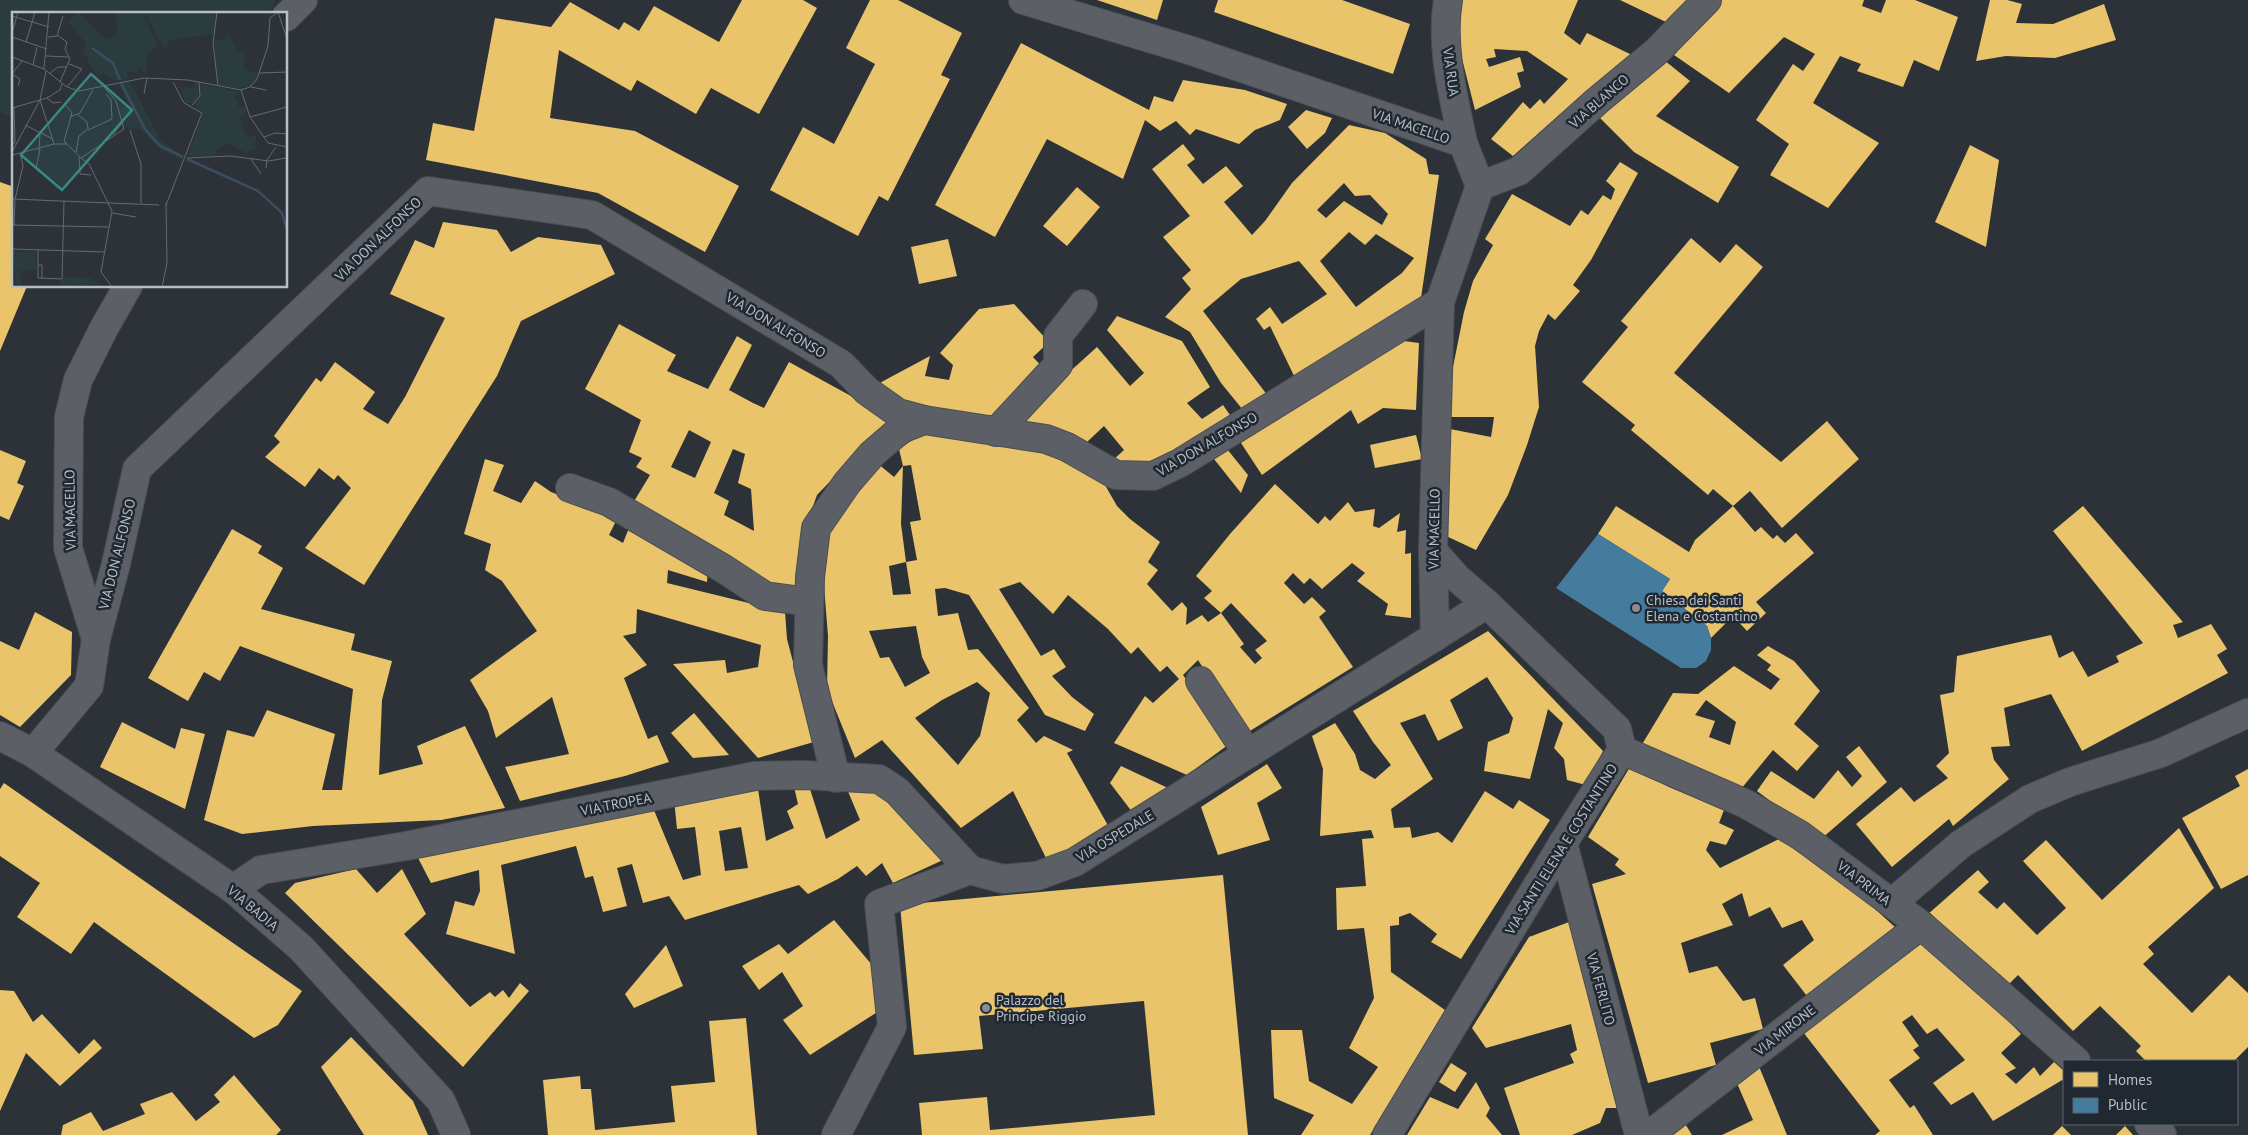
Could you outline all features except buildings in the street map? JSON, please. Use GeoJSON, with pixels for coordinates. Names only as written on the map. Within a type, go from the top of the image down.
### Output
{"type":"FeatureCollection","features":[{"type":"Feature","properties":{"kind":"street"},"geometry":{"type":"LineString","coordinates":[[287,12],[293,0]]}},
{"type":"Feature","properties":{"kind":"street"},"geometry":{"type":"LineString","coordinates":[[288,13],[303,0]]}},
{"type":"Feature","properties":{"kind":"street","name":"VIA MACELLO"},"geometry":{"type":"LineString","coordinates":[[1023,0],[1189,50],[1463,143],[1480,186],[1440,302],[1433,551],[1435,637]]}},
{"type":"Feature","properties":{"kind":"street","name":"VIA RUA"},"geometry":{"type":"LineString","coordinates":[[1448,0],[1446,12],[1447,50],[1463,143]]}},
{"type":"Feature","properties":{"kind":"street","name":"VIA BLANCO"},"geometry":{"type":"LineString","coordinates":[[1480,186],[1519,172],[1597,101],[1656,52],[1707,0]]}},
{"type":"Feature","properties":{"kind":"street","name":"VIA DON ALFONSO"},"geometry":{"type":"LineString","coordinates":[[96,639],[116,564],[137,469],[428,191],[592,215],[841,364],[866,391],[898,413],[924,420],[1046,439],[1067,447],[1116,475],[1153,476],[1180,463],[1440,302]]}},
{"type":"Feature","properties":{"kind":"street","name":"VIA MACELLO"},"geometry":{"type":"LineString","coordinates":[[32,753],[88,686],[96,639],[68,548],[69,416],[78,380],[127,288]]}},
{"type":"Feature","properties":{"kind":"street"},"geometry":{"type":"LineString","coordinates":[[996,432],[1058,365],[1058,336],[1083,304]]}},
{"type":"Feature","properties":{"kind":"street"},"geometry":{"type":"LineString","coordinates":[[836,778],[808,665],[810,577],[816,528],[846,483],[872,454],[901,429],[924,420]]}},
{"type":"Feature","properties":{"kind":"street"},"geometry":{"type":"LineString","coordinates":[[570,488],[609,502],[724,569],[765,596],[809,602]]}},
{"type":"Feature","properties":{"kind":"street","name":"VIA SANTI ELENA E COSTANTINO"},"geometry":{"type":"LineString","coordinates":[[1387,1135],[1563,843],[1622,750],[1617,729],[1487,604],[1456,577],[1433,551]]}},
{"type":"Feature","properties":{"kind":"street","name":"VIA OSPEDALE"},"geometry":{"type":"LineString","coordinates":[[970,870],[1004,879],[1037,876],[1075,862],[1487,604]]}},
{"type":"Feature","properties":{"kind":"street"},"geometry":{"type":"LineString","coordinates":[[1200,681],[1248,754]]}},
{"type":"Feature","properties":{"kind":"street"},"geometry":{"type":"LineString","coordinates":[[1892,903],[1961,844],[2030,799],[2070,782],[2161,753],[2248,713]]}},
{"type":"Feature","properties":{"kind":"street","name":"VIA BADIA"},"geometry":{"type":"LineString","coordinates":[[0,736],[32,753],[233,889],[301,948],[441,1101],[456,1135]]}},
{"type":"Feature","properties":{"kind":"street","name":"VIA PRIMA"},"geometry":{"type":"LineString","coordinates":[[1622,750],[1746,804],[1800,836],[1921,925],[2075,1060]]}},
{"type":"Feature","properties":{"kind":"street","name":"VIA TROPEA"},"geometry":{"type":"LineString","coordinates":[[233,889],[261,870],[406,846],[754,776],[803,775],[878,779],[898,791],[970,870]]}},
{"type":"Feature","properties":{"kind":"street","name":"VIA FERLITO"},"geometry":{"type":"LineString","coordinates":[[1563,843],[1639,1135]]}},
{"type":"Feature","properties":{"kind":"street"},"geometry":{"type":"LineString","coordinates":[[836,1135],[892,1027],[879,904],[970,870]]}},
{"type":"Feature","properties":{"kind":"street","name":"VIA MIRONE"},"geometry":{"type":"LineString","coordinates":[[1649,1135],[1921,925]]}},
{"type":"Feature","properties":{"kind":"street"},"geometry":{"type":"LineString","coordinates":[[2150,1125],[2162,1135]]}},
{"type":"Feature","properties":{"kind":"shaded area"},"geometry":{"type":"Polygon","coordinates":[[[0,0],[276,0],[269,12],[12,12],[12,118],[0,112],[0,0]]]}},
{"type":"Feature","properties":{"kind":"place","name":"Chiesa dei Santi Elena e Costantino"},"geometry":{"type":"Point","coordinates":[1636,608]}},
{"type":"Feature","properties":{"kind":"place","name":"Palazzo del Principe Riggio"},"geometry":{"type":"Point","coordinates":[986,1008]}}]}
